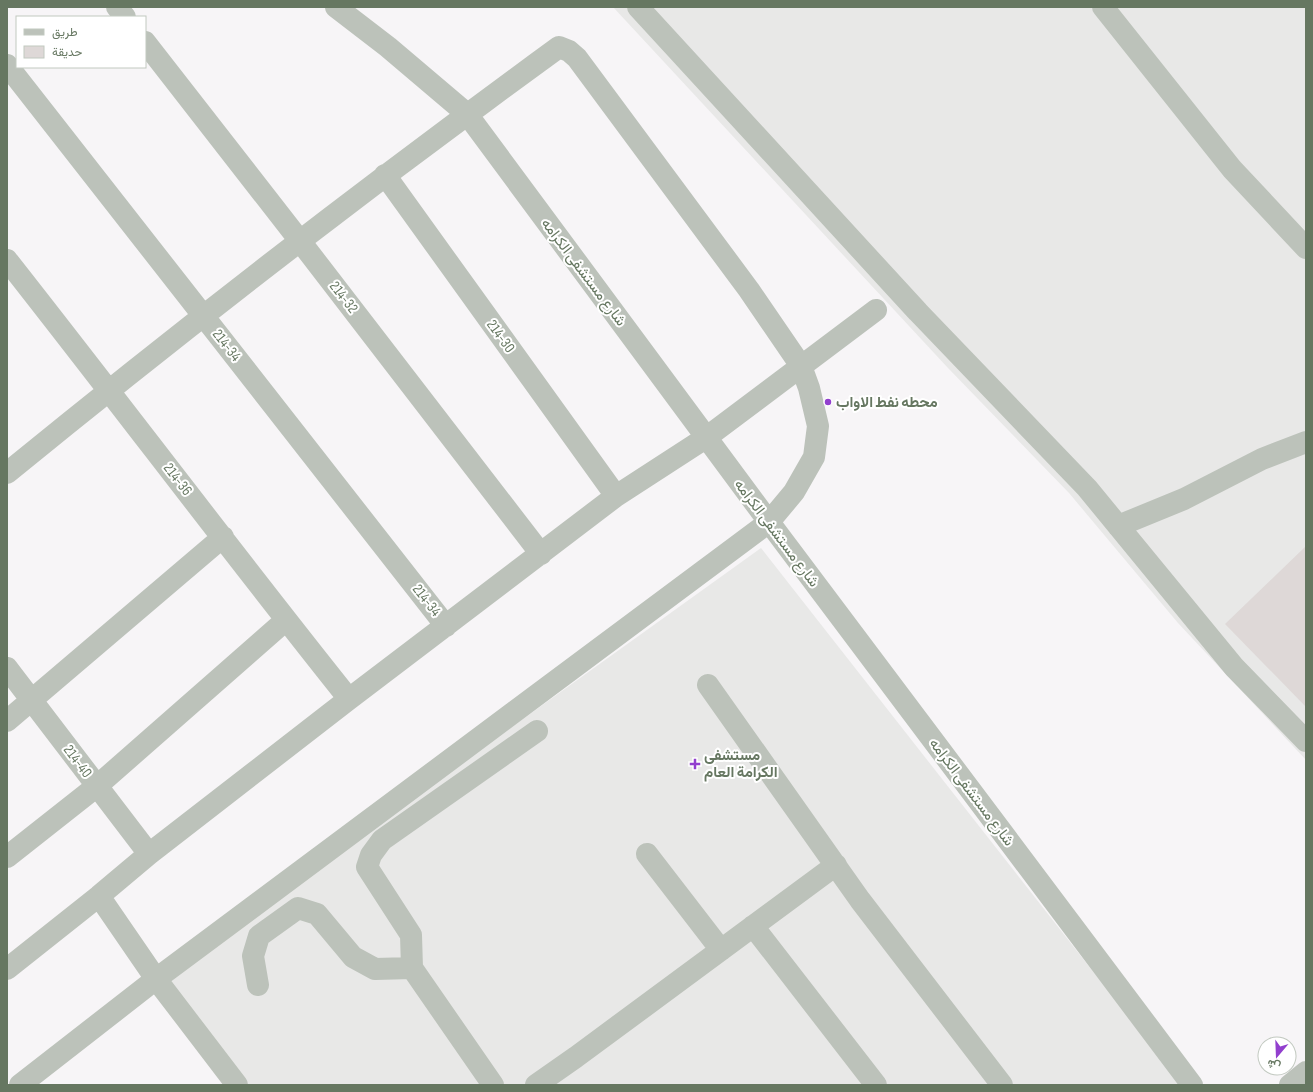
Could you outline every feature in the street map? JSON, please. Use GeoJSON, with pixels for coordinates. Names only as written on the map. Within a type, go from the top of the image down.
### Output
{"type":"FeatureCollection","features":[{"type":"Feature","properties":{"kind":"street"},"geometry":{"type":"LineString","coordinates":[[117,7],[124,16]]}},
{"type":"Feature","properties":{"kind":"street","name":"شارع مستشفى الكرامه"},"geometry":{"type":"LineString","coordinates":[[336,7],[388,47],[467,114],[768,522],[1192,1085]]}},
{"type":"Feature","properties":{"kind":"street"},"geometry":{"type":"LineString","coordinates":[[638,7],[918,312],[1087,488],[1234,667],[1306,741]]}},
{"type":"Feature","properties":{"kind":"street"},"geometry":{"type":"LineString","coordinates":[[1103,7],[1232,169],[1306,248]]}},
{"type":"Feature","properties":{"kind":"street","name":"214-32"},"geometry":{"type":"LineString","coordinates":[[146,43],[541,554]]}},
{"type":"Feature","properties":{"kind":"street"},"geometry":{"type":"LineString","coordinates":[[9,468],[385,175],[559,47],[569,51],[582,64],[749,290],[801,366],[810,388],[818,426],[814,457],[794,492],[768,522],[156,979],[20,1085]]}},
{"type":"Feature","properties":{"kind":"street","name":"214-34"},"geometry":{"type":"LineString","coordinates":[[7,65],[446,626]]}},
{"type":"Feature","properties":{"kind":"street","name":"214-30"},"geometry":{"type":"LineString","coordinates":[[385,175],[616,496]]}},
{"type":"Feature","properties":{"kind":"street","name":"214-36"},"geometry":{"type":"LineString","coordinates":[[7,260],[349,699]]}},
{"type":"Feature","properties":{"kind":"street"},"geometry":{"type":"LineString","coordinates":[[7,969],[149,854],[349,699],[616,496],[706,437],[876,310]]}},
{"type":"Feature","properties":{"kind":"street"},"geometry":{"type":"LineString","coordinates":[[1118,526],[1184,499],[1262,459],[1306,442]]}},
{"type":"Feature","properties":{"kind":"street"},"geometry":{"type":"LineString","coordinates":[[7,721],[223,537]]}},
{"type":"Feature","properties":{"kind":"street"},"geometry":{"type":"LineString","coordinates":[[7,857],[97,786],[286,620]]}},
{"type":"Feature","properties":{"kind":"street","name":"214-40"},"geometry":{"type":"LineString","coordinates":[[7,668],[149,854]]}},
{"type":"Feature","properties":{"kind":"street"},"geometry":{"type":"LineString","coordinates":[[708,685],[860,900],[1002,1085]]}},
{"type":"Feature","properties":{"kind":"street"},"geometry":{"type":"LineString","coordinates":[[493,1085],[412,968],[411,935],[367,867],[371,855],[382,840],[537,731]]}},
{"type":"Feature","properties":{"kind":"street"},"geometry":{"type":"LineString","coordinates":[[647,854],[721,950]]}},
{"type":"Feature","properties":{"kind":"street"},"geometry":{"type":"LineString","coordinates":[[536,1085],[836,865]]}},
{"type":"Feature","properties":{"kind":"street"},"geometry":{"type":"LineString","coordinates":[[99,896],[156,979],[237,1085]]}},
{"type":"Feature","properties":{"kind":"street"},"geometry":{"type":"LineString","coordinates":[[258,985],[253,956],[259,936],[298,908],[317,914],[353,957],[375,969],[412,968]]}},
{"type":"Feature","properties":{"kind":"street"},"geometry":{"type":"LineString","coordinates":[[753,926],[876,1085]]}},
{"type":"Feature","properties":{"kind":"street"},"geometry":{"type":"LineString","coordinates":[[1290,1085],[1306,1072]]}},
{"type":"Feature","properties":{"kind":"shaded area"},"geometry":{"type":"Polygon","coordinates":[[[613,7],[1306,7],[1306,760],[1178,623],[1069,493],[948,368],[613,7]]]}},
{"type":"Feature","properties":{"kind":"shaded area","name":"مستشفى الكرامة العام"},"geometry":{"type":"Polygon","coordinates":[[[761,548],[1182,1085],[243,1085],[160,980],[761,548]]]}},
{"type":"Feature","properties":{"kind":"green space"},"geometry":{"type":"Polygon","coordinates":[[[1306,546],[1306,707],[1225,624],[1306,546]]]}},
{"type":"Feature","properties":{"kind":"place","name":"محطه نفط الاواب"},"geometry":{"type":"Point","coordinates":[828,402]}},
{"type":"Feature","properties":{"kind":"place","name":"مستشفى الكرامة العام"},"geometry":{"type":"Point","coordinates":[695,764]}}]}
